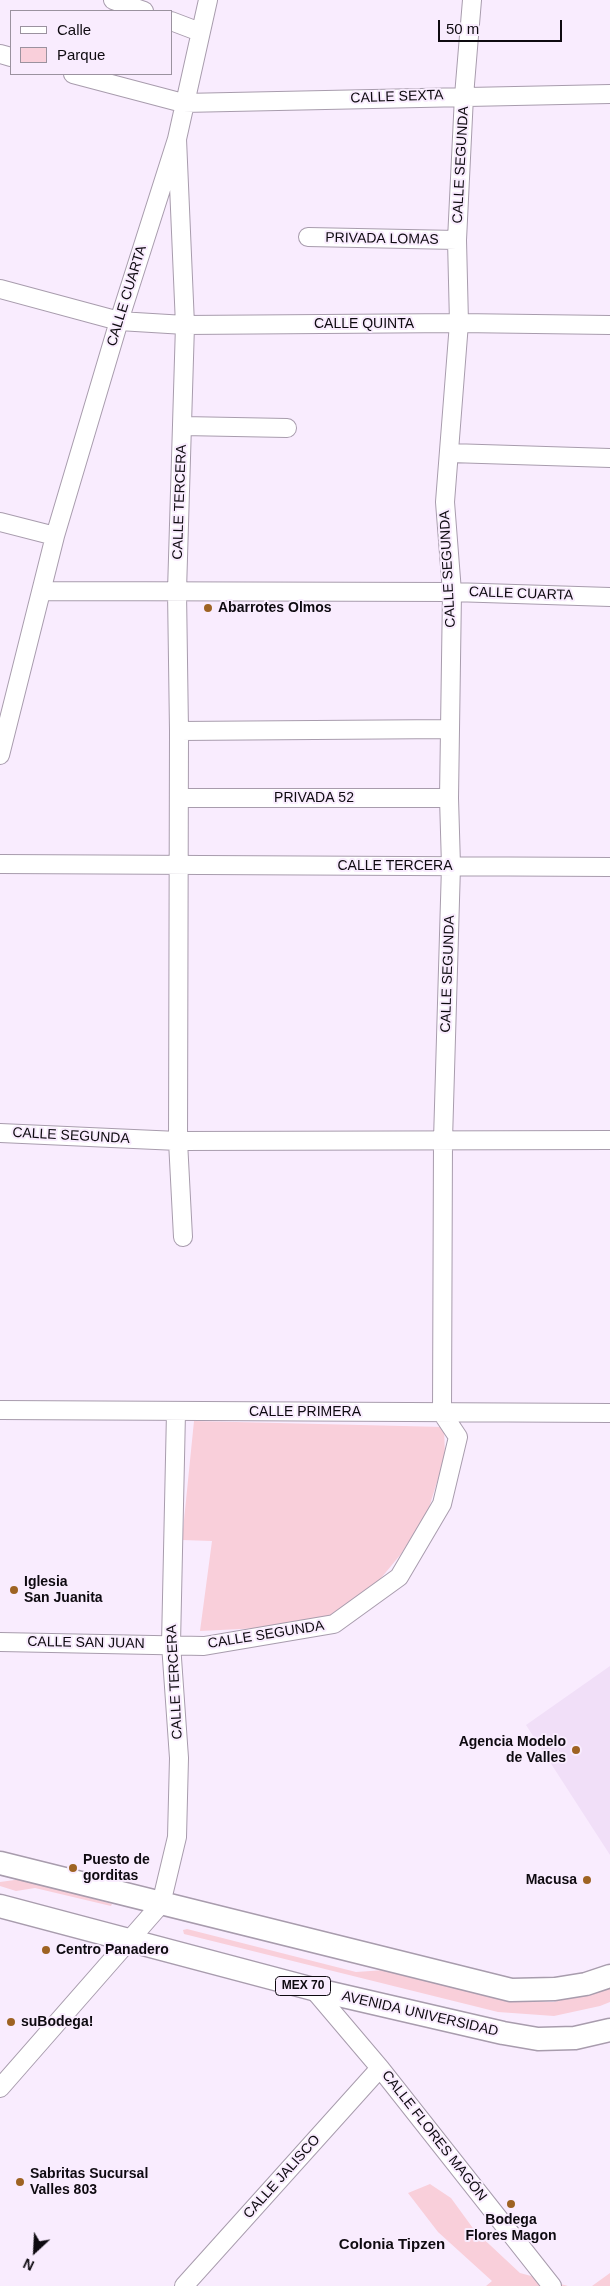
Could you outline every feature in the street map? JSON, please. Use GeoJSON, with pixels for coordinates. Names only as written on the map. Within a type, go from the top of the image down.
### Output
{"type":"FeatureCollection","features":[{"type":"Feature","properties":{"kind":"main road"},"geometry":{"type":"LineString","coordinates":[[0,1863],[511,1990],[555,1989],[586,1984],[610,1976]]}},
{"type":"Feature","properties":{"kind":"main road","name":"AVENIDA UNIVERSIDAD"},"geometry":{"type":"LineString","coordinates":[[0,1906],[313,1989],[538,2039],[575,2038],[610,2030]]}},
{"type":"Feature","properties":{"kind":"street"},"geometry":{"type":"LineString","coordinates":[[113,0],[141,10]]}},
{"type":"Feature","properties":{"kind":"street","name":"CALLE CUARTA"},"geometry":{"type":"LineString","coordinates":[[0,755],[55,536],[119,321],[177,139],[183,103],[208,0]]}},
{"type":"Feature","properties":{"kind":"street","name":"CALLE SEGUNDA"},"geometry":{"type":"LineString","coordinates":[[171,1644],[204,1646],[334,1624],[399,1577],[442,1504],[458,1437],[442,1413],[443,1140],[451,866],[449,798],[452,592],[445,502],[459,323],[457,240],[464,96],[472,0]]}},
{"type":"Feature","properties":{"kind":"street"},"geometry":{"type":"LineString","coordinates":[[172,21],[200,32]]}},
{"type":"Feature","properties":{"kind":"street","name":"CALLE SEXTA"},"geometry":{"type":"LineString","coordinates":[[77,75],[183,103],[610,94]]}},
{"type":"Feature","properties":{"kind":"street","name":"CALLE TERCERA"},"geometry":{"type":"LineString","coordinates":[[177,139],[185,325],[177,591],[180,731],[178,1141],[183,1237]]}},
{"type":"Feature","properties":{"kind":"street","name":"PRIVADA LOMAS"},"geometry":{"type":"LineString","coordinates":[[308,237],[457,240]]}},
{"type":"Feature","properties":{"kind":"street","name":"CALLE QUINTA"},"geometry":{"type":"LineString","coordinates":[[0,289],[119,321],[185,325],[459,323],[610,325]]}},
{"type":"Feature","properties":{"kind":"street"},"geometry":{"type":"LineString","coordinates":[[183,426],[287,428]]}},
{"type":"Feature","properties":{"kind":"street"},"geometry":{"type":"LineString","coordinates":[[450,453],[610,458]]}},
{"type":"Feature","properties":{"kind":"street"},"geometry":{"type":"LineString","coordinates":[[0,522],[55,536]]}},
{"type":"Feature","properties":{"kind":"street","name":"CALLE CUARTA"},"geometry":{"type":"LineString","coordinates":[[42,591],[452,592],[610,598]]}},
{"type":"Feature","properties":{"kind":"street"},"geometry":{"type":"LineString","coordinates":[[180,731],[450,729]]}},
{"type":"Feature","properties":{"kind":"street","name":"PRIVADA 52"},"geometry":{"type":"LineString","coordinates":[[179,798],[449,798]]}},
{"type":"Feature","properties":{"kind":"street","name":"CALLE TERCERA"},"geometry":{"type":"LineString","coordinates":[[0,864],[610,867]]}},
{"type":"Feature","properties":{"kind":"street","name":"CALLE SEGUNDA"},"geometry":{"type":"LineString","coordinates":[[0,1133],[178,1141],[610,1140]]}},
{"type":"Feature","properties":{"kind":"street","name":"CALLE PRIMERA"},"geometry":{"type":"LineString","coordinates":[[0,1410],[610,1413]]}},
{"type":"Feature","properties":{"kind":"street","name":"CALLE TERCERA"},"geometry":{"type":"LineString","coordinates":[[0,2088],[161,1904],[177,1837],[179,1758],[171,1644],[176,1412]]}},
{"type":"Feature","properties":{"kind":"street","name":"CALLE SAN JUAN"},"geometry":{"type":"LineString","coordinates":[[0,1642],[171,1644]]}},
{"type":"Feature","properties":{"kind":"street","name":"CALLE FLORES MAGÓN"},"geometry":{"type":"LineString","coordinates":[[313,1989],[380,2068],[552,2286]]}},
{"type":"Feature","properties":{"kind":"street","name":"CALLE JALISCO"},"geometry":{"type":"LineString","coordinates":[[184,2286],[380,2068]]}},
{"type":"Feature","properties":{"kind":"shaded area","name":"Agencia Modelo de Valles"},"geometry":{"type":"Polygon","coordinates":[[[610,1666],[610,1855],[526,1725],[610,1666]]]}},
{"type":"Feature","properties":{"kind":"green space"},"geometry":{"type":"Polygon","coordinates":[[[194,1421],[444,1427],[445,1456],[428,1511],[401,1554],[372,1589],[329,1617],[281,1627],[200,1631],[212,1541],[182,1540],[194,1421]]]}},
{"type":"Feature","properties":{"kind":"green space"},"geometry":{"type":"Polygon","coordinates":[[[22,1879],[112,1904],[111,1906],[35,1888],[16,1891],[0,1886],[0,1882],[22,1879]]]}},
{"type":"Feature","properties":{"kind":"green space"},"geometry":{"type":"Polygon","coordinates":[[[187,1929],[356,1972],[385,1970],[503,2000],[553,2002],[599,1991],[610,1986],[610,2002],[554,2016],[498,2012],[184,1934],[183,1930],[187,1929]]]}},
{"type":"Feature","properties":{"kind":"green space"},"geometry":{"type":"Polygon","coordinates":[[[430,2184],[451,2198],[475,2231],[520,2273],[568,2286],[486,2286],[492,2281],[438,2232],[408,2193],[430,2184]]]}},
{"type":"Feature","properties":{"kind":"green space"},"geometry":{"type":"Polygon","coordinates":[[[610,2273],[610,2286],[592,2286],[610,2273]]]}},
{"type":"Feature","properties":{"kind":"place","name":"Abarrotes Olmos"},"geometry":{"type":"Point","coordinates":[208,608]}},
{"type":"Feature","properties":{"kind":"place","name":"Iglesia San Juanita"},"geometry":{"type":"Point","coordinates":[14,1590]}},
{"type":"Feature","properties":{"kind":"place","name":"Agencia Modelo de Valles"},"geometry":{"type":"Point","coordinates":[576,1750]}},
{"type":"Feature","properties":{"kind":"place","name":"Puesto de gorditas"},"geometry":{"type":"Point","coordinates":[73,1868]}},
{"type":"Feature","properties":{"kind":"place","name":"Macusa"},"geometry":{"type":"Point","coordinates":[587,1880]}},
{"type":"Feature","properties":{"kind":"place","name":"Centro Panadero"},"geometry":{"type":"Point","coordinates":[46,1950]}},
{"type":"Feature","properties":{"kind":"place","name":"suBodega!"},"geometry":{"type":"Point","coordinates":[11,2022]}},
{"type":"Feature","properties":{"kind":"place","name":"Sabritas Sucursal Valles 803"},"geometry":{"type":"Point","coordinates":[20,2182]}},
{"type":"Feature","properties":{"kind":"place","name":"Bodega Flores Magon"},"geometry":{"type":"Point","coordinates":[511,2204]}},
{"type":"Feature","properties":{"kind":"district","name":"Colonia Tipzen"},"geometry":{"type":"Point","coordinates":[392,2245]}}]}
